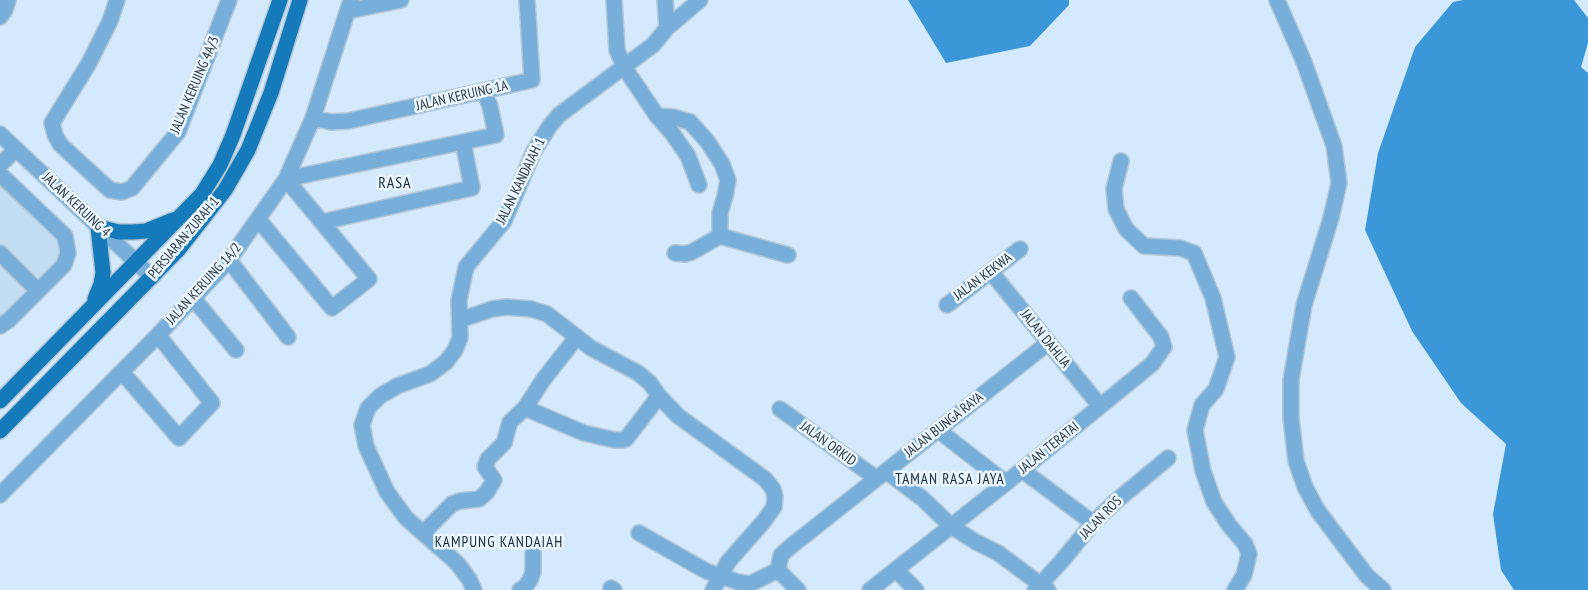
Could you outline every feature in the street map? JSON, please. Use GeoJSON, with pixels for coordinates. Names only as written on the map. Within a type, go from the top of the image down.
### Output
{"type":"FeatureCollection","features":[{"type":"Feature","properties":{"kind":"main road","name":"PERSIARAN ZURAH 1"},"geometry":{"type":"LineString","coordinates":[[0,401],[202,194],[220,165],[233,135],[280,0]]}},
{"type":"Feature","properties":{"kind":"main road","name":"PERSIARAN ZURAH 1"},"geometry":{"type":"LineString","coordinates":[[0,431],[152,276],[178,248],[225,190],[248,150],[271,93],[300,0]]}},
{"type":"Feature","properties":{"kind":"main road"},"geometry":{"type":"LineString","coordinates":[[92,305],[101,284],[103,272],[98,227],[119,232],[146,230],[181,217]]}},
{"type":"Feature","properties":{"kind":"street"},"geometry":{"type":"LineString","coordinates":[[0,17],[5,10],[8,0]]}},
{"type":"Feature","properties":{"kind":"street","name":"JALAN KERUING 4A/3"},"geometry":{"type":"LineString","coordinates":[[117,0],[110,21],[90,63],[52,123],[60,144],[110,190],[122,192],[132,188],[178,132],[229,0]]}},
{"type":"Feature","properties":{"kind":"street"},"geometry":{"type":"LineString","coordinates":[[350,6],[401,0]]}},
{"type":"Feature","properties":{"kind":"street","name":"JALAN KERUING 1A"},"geometry":{"type":"LineString","coordinates":[[313,118],[331,122],[348,121],[532,80],[527,0]]}},
{"type":"Feature","properties":{"kind":"street"},"geometry":{"type":"LineString","coordinates":[[614,0],[617,50],[624,67],[657,116],[688,156],[700,186]]}},
{"type":"Feature","properties":{"kind":"street"},"geometry":{"type":"LineString","coordinates":[[666,0],[667,28]]}},
{"type":"Feature","properties":{"kind":"street","name":"JALAN KANDAIAH 1"},"geometry":{"type":"LineString","coordinates":[[474,590],[456,562],[406,518],[387,492],[366,446],[362,425],[368,408],[380,396],[397,386],[430,374],[446,362],[455,350],[460,338],[459,300],[466,267],[504,221],[534,150],[548,127],[559,115],[653,44],[667,28],[700,0]]}},
{"type":"Feature","properties":{"kind":"street"},"geometry":{"type":"LineString","coordinates":[[1277,0],[1304,62],[1334,146],[1339,183],[1331,218],[1304,305],[1291,380],[1291,418],[1296,461],[1305,488],[1318,511],[1367,576],[1383,590]]}},
{"type":"Feature","properties":{"kind":"street","name":"JALAN KERUING 1A/2"},"geometry":{"type":"LineString","coordinates":[[0,495],[122,372],[229,260],[286,179],[313,118],[350,6]]}},
{"type":"Feature","properties":{"kind":"street"},"geometry":{"type":"LineString","coordinates":[[258,219],[332,308],[369,279],[286,179],[496,135],[490,106],[484,91]]}},
{"type":"Feature","properties":{"kind":"street"},"geometry":{"type":"LineString","coordinates":[[657,116],[674,117],[690,122],[707,140],[722,164],[728,180],[720,213],[720,236]]}},
{"type":"Feature","properties":{"kind":"street","name":"JALAN KERUING 4"},"geometry":{"type":"LineString","coordinates":[[0,134],[152,276]]}},
{"type":"Feature","properties":{"kind":"street"},"geometry":{"type":"LineString","coordinates":[[322,222],[472,188],[463,142]]}},
{"type":"Feature","properties":{"kind":"street"},"geometry":{"type":"LineString","coordinates":[[0,165],[16,149]]}},
{"type":"Feature","properties":{"kind":"street"},"geometry":{"type":"LineString","coordinates":[[1121,161],[1114,190],[1116,209],[1126,229],[1144,246],[1180,248],[1194,253],[1213,298],[1227,357],[1216,388],[1202,405],[1195,430],[1202,471],[1214,502],[1229,525],[1245,544],[1249,554],[1244,575],[1235,590]]}},
{"type":"Feature","properties":{"kind":"street"},"geometry":{"type":"LineString","coordinates":[[0,174],[65,236],[68,253],[64,265],[9,320],[0,326]]}},
{"type":"Feature","properties":{"kind":"street"},"geometry":{"type":"LineString","coordinates":[[675,253],[685,254],[692,252],[720,236],[788,255]]}},
{"type":"Feature","properties":{"kind":"street","name":"JALAN KEKWA"},"geometry":{"type":"LineString","coordinates":[[946,305],[1020,249]]}},
{"type":"Feature","properties":{"kind":"street"},"geometry":{"type":"LineString","coordinates":[[0,254],[38,291]]}},
{"type":"Feature","properties":{"kind":"street"},"geometry":{"type":"LineString","coordinates":[[229,260],[288,337]]}},
{"type":"Feature","properties":{"kind":"street","name":"JALAN DAHLIA"},"geometry":{"type":"LineString","coordinates":[[991,272],[1100,406]]}},
{"type":"Feature","properties":{"kind":"street"},"geometry":{"type":"LineString","coordinates":[[193,298],[236,350]]}},
{"type":"Feature","properties":{"kind":"street","name":"JALAN TERATAI"},"geometry":{"type":"LineString","coordinates":[[870,590],[1006,483],[1152,364],[1164,347],[1161,337],[1131,298]]}},
{"type":"Feature","properties":{"kind":"street"},"geometry":{"type":"LineString","coordinates":[[460,320],[492,309],[507,307],[531,309],[547,314],[590,348],[638,373],[650,383],[659,396],[678,416],[740,459],[764,479],[773,489],[775,497],[774,508],[728,562],[713,590]]}},
{"type":"Feature","properties":{"kind":"street"},"geometry":{"type":"LineString","coordinates":[[122,372],[179,438],[212,403],[158,335]]}},
{"type":"Feature","properties":{"kind":"street"},"geometry":{"type":"LineString","coordinates":[[423,533],[452,504],[460,500],[479,499],[487,492],[494,480],[485,464],[504,443],[510,422],[525,408],[543,380],[576,338]]}},
{"type":"Feature","properties":{"kind":"street","name":"JALAN BUNGA RAYA"},"geometry":{"type":"LineString","coordinates":[[778,570],[781,555],[790,547],[1048,343]]}},
{"type":"Feature","properties":{"kind":"street"},"geometry":{"type":"LineString","coordinates":[[525,408],[584,433],[614,440],[623,440],[626,439],[659,396]]}},
{"type":"Feature","properties":{"kind":"street","name":"JALAN ORKID"},"geometry":{"type":"LineString","coordinates":[[780,409],[881,475],[923,499],[951,526],[998,553],[1042,588]]}},
{"type":"Feature","properties":{"kind":"street"},"geometry":{"type":"LineString","coordinates":[[938,430],[1006,483]]}},
{"type":"Feature","properties":{"kind":"street","name":"JALAN ROS"},"geometry":{"type":"LineString","coordinates":[[1042,588],[1093,523],[1168,458]]}},
{"type":"Feature","properties":{"kind":"street"},"geometry":{"type":"LineString","coordinates":[[1022,470],[1093,523]]}},
{"type":"Feature","properties":{"kind":"street"},"geometry":{"type":"LineString","coordinates":[[639,533],[706,571],[750,584],[778,570],[798,590]]}},
{"type":"Feature","properties":{"kind":"street"},"geometry":{"type":"LineString","coordinates":[[520,590],[525,587],[533,572],[533,553]]}},
{"type":"Feature","properties":{"kind":"street"},"geometry":{"type":"LineString","coordinates":[[896,570],[916,590]]}},
{"type":"Feature","properties":{"kind":"shaded area"},"geometry":{"type":"Polygon","coordinates":[[[0,181],[61,239],[63,254],[59,263],[0,320],[0,181]]]}},
{"type":"Feature","properties":{"kind":"water"},"geometry":{"type":"Polygon","coordinates":[[[908,0],[1069,0],[1069,5],[1030,46],[946,63],[908,0]]]}},
{"type":"Feature","properties":{"kind":"water"},"geometry":{"type":"Polygon","coordinates":[[[1463,0],[1574,0],[1588,18],[1588,43],[1581,67],[1588,73],[1588,590],[1514,590],[1501,570],[1493,514],[1506,444],[1461,403],[1412,331],[1365,230],[1378,153],[1415,47],[1453,2],[1463,0]]]}},
{"type":"Feature","properties":{"kind":"district","name":"RASA"},"geometry":{"type":"Point","coordinates":[395,183]}},
{"type":"Feature","properties":{"kind":"district","name":"TAMAN RASA JAYA"},"geometry":{"type":"Point","coordinates":[950,480]}},
{"type":"Feature","properties":{"kind":"district","name":"KAMPUNG KANDAIAH"},"geometry":{"type":"Point","coordinates":[499,543]}}]}
